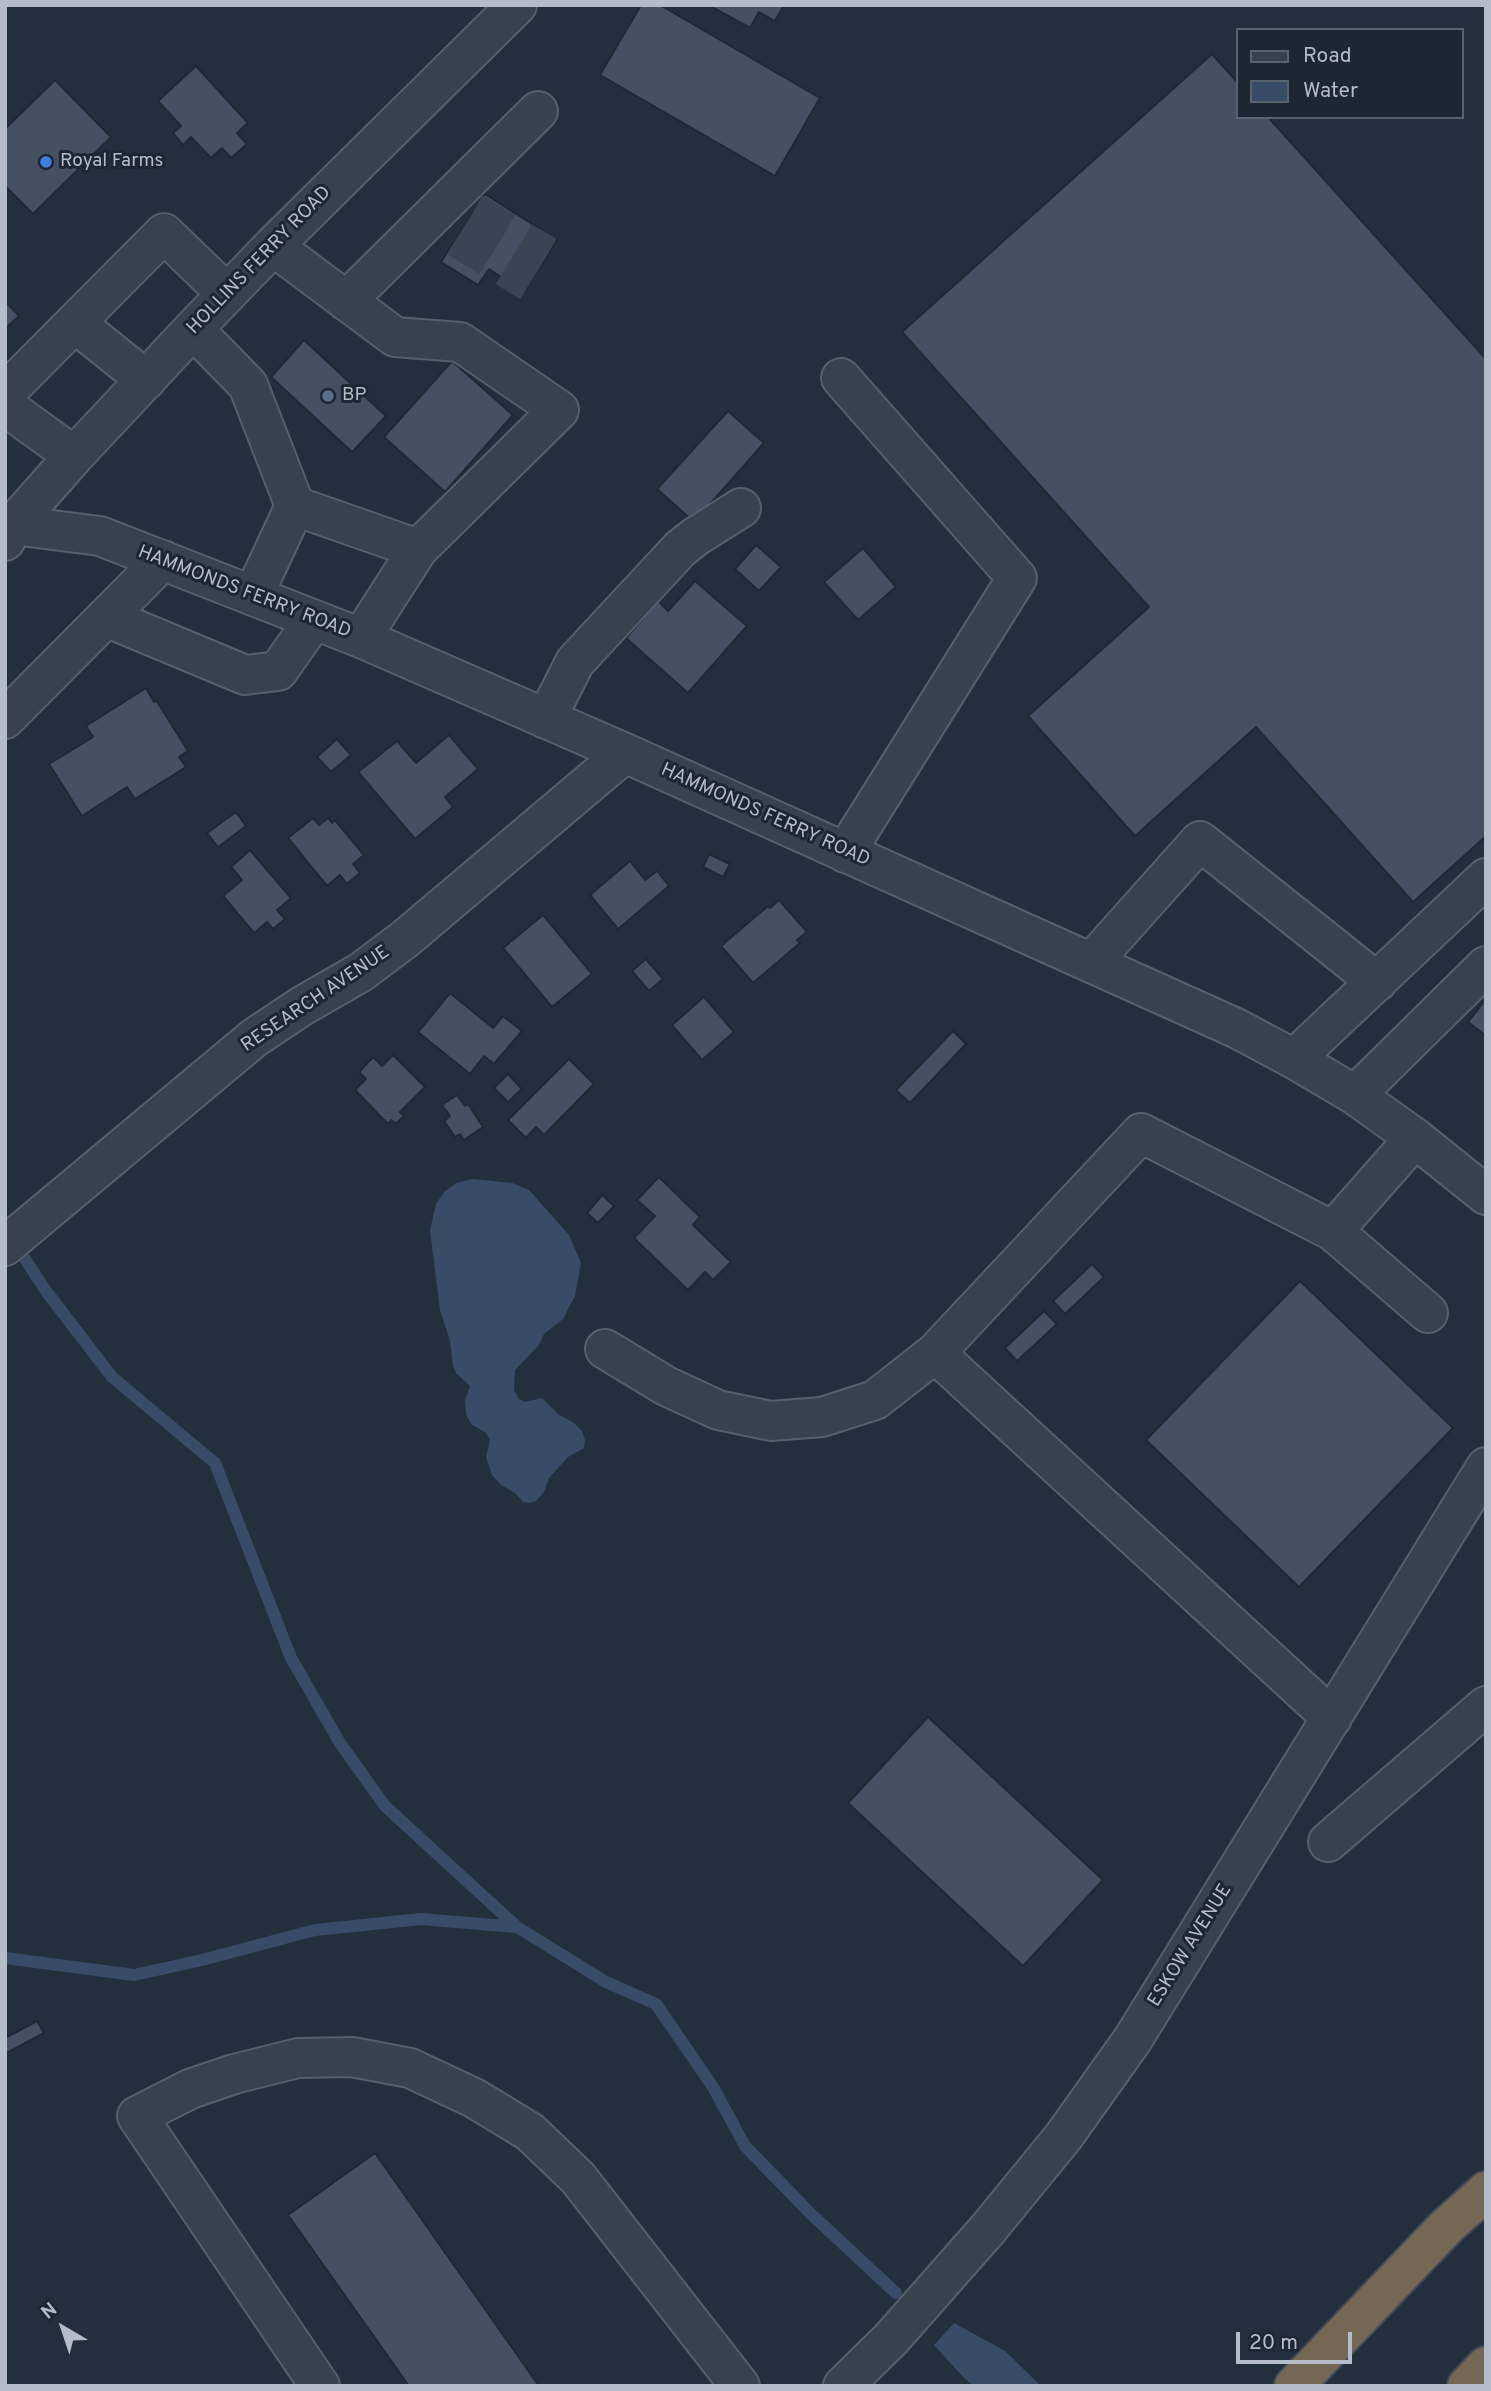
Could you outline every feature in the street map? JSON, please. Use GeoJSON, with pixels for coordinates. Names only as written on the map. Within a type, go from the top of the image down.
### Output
{"type":"FeatureCollection","features":[{"type":"Feature","properties":{"kind":"highway"},"geometry":{"type":"LineString","coordinates":[[1269,2386],[1486,2191]]}},
{"type":"Feature","properties":{"kind":"highway"},"geometry":{"type":"LineString","coordinates":[[1294,2386],[1446,2227]]}},
{"type":"Feature","properties":{"kind":"highway"},"geometry":{"type":"LineString","coordinates":[[1467,2386],[1486,2366]]}},
{"type":"Feature","properties":{"kind":"street","name":"HOLLINS FERRY ROAD"},"geometry":{"type":"LineString","coordinates":[[7,530],[192,329],[517,5]]}},
{"type":"Feature","properties":{"kind":"street"},"geometry":{"type":"LineString","coordinates":[[346,301],[452,217],[538,111]]}},
{"type":"Feature","properties":{"kind":"street"},"geometry":{"type":"LineString","coordinates":[[5,393],[164,233],[227,294]]}},
{"type":"Feature","properties":{"kind":"street"},"geometry":{"type":"LineString","coordinates":[[273,246],[395,337],[460,342],[559,410],[418,549],[360,638]]}},
{"type":"Feature","properties":{"kind":"street"},"geometry":{"type":"LineString","coordinates":[[75,323],[146,380]]}},
{"type":"Feature","properties":{"kind":"street"},"geometry":{"type":"LineString","coordinates":[[192,329],[248,385],[295,506],[253,596]]}},
{"type":"Feature","properties":{"kind":"street"},"geometry":{"type":"LineString","coordinates":[[841,378],[1017,578],[845,853]]}},
{"type":"Feature","properties":{"kind":"street"},"geometry":{"type":"LineString","coordinates":[[5,406],[74,456]]}},
{"type":"Feature","properties":{"kind":"street"},"geometry":{"type":"LineString","coordinates":[[295,506],[418,549]]}},
{"type":"Feature","properties":{"kind":"street"},"geometry":{"type":"LineString","coordinates":[[546,719],[575,662],[680,549],[741,508]]}},
{"type":"Feature","properties":{"kind":"street","name":"HAMMONDS FERRY ROAD"},"geometry":{"type":"LineString","coordinates":[[7,530],[100,536],[360,638],[625,753],[1238,1029],[1355,1095],[1415,1138],[1486,1195]]}},
{"type":"Feature","properties":{"kind":"street"},"geometry":{"type":"LineString","coordinates":[[5,719],[163,560]]}},
{"type":"Feature","properties":{"kind":"street"},"geometry":{"type":"LineString","coordinates":[[106,617],[245,675],[278,671],[314,620]]}},
{"type":"Feature","properties":{"kind":"street","name":"RESEARCH AVENUE"},"geometry":{"type":"LineString","coordinates":[[17,1236],[254,1038],[361,972],[405,939],[625,753]]}},
{"type":"Feature","properties":{"kind":"street"},"geometry":{"type":"LineString","coordinates":[[1091,963],[1199,841],[1377,982]]}},
{"type":"Feature","properties":{"kind":"street"},"geometry":{"type":"LineString","coordinates":[[1294,1059],[1486,878]]}},
{"type":"Feature","properties":{"kind":"street"},"geometry":{"type":"LineString","coordinates":[[1355,1095],[1486,966]]}},
{"type":"Feature","properties":{"kind":"street"},"geometry":{"type":"LineString","coordinates":[[605,1349],[666,1386],[718,1409],[771,1421],[822,1417],[875,1399],[935,1353],[1141,1133],[1333,1231],[1428,1313]]}},
{"type":"Feature","properties":{"kind":"street"},"geometry":{"type":"LineString","coordinates":[[1333,1231],[1415,1138]]}},
{"type":"Feature","properties":{"kind":"street"},"geometry":{"type":"LineString","coordinates":[[935,1353],[1332,1718]]}},
{"type":"Feature","properties":{"kind":"street","name":"ESKOW AVENUE"},"geometry":{"type":"LineString","coordinates":[[843,2386],[891,2339],[988,2229],[1063,2136],[1133,2039],[1483,1478]]}},
{"type":"Feature","properties":{"kind":"street"},"geometry":{"type":"LineString","coordinates":[[1328,1842],[1486,1706]]}},
{"type":"Feature","properties":{"kind":"street"},"geometry":{"type":"LineString","coordinates":[[320,2386],[137,2116],[190,2089],[234,2074],[298,2058],[352,2057],[410,2068],[474,2098],[530,2132],[578,2178],[740,2386]]}},
{"type":"Feature","properties":{"kind":"water"},"geometry":{"type":"Polygon","coordinates":[[[472,1179],[512,1183],[529,1190],[569,1235],[581,1263],[575,1296],[563,1319],[544,1334],[539,1345],[515,1370],[514,1390],[519,1399],[525,1402],[542,1398],[558,1414],[574,1423],[582,1431],[585,1440],[584,1448],[568,1457],[549,1478],[544,1492],[536,1501],[530,1503],[523,1502],[492,1475],[486,1457],[490,1440],[486,1433],[471,1424],[466,1414],[465,1401],[470,1386],[456,1373],[453,1366],[450,1341],[440,1310],[430,1230],[436,1204],[445,1191],[457,1183],[472,1179]]]}},
{"type":"Feature","properties":{"kind":"water"},"geometry":{"type":"Polygon","coordinates":[[[954,2323],[1005,2351],[1041,2386],[974,2386],[934,2345],[954,2323]]]}},
{"type":"Feature","properties":{"kind":"building"},"geometry":{"type":"Polygon","coordinates":[[[641,5],[660,5],[820,98],[775,176],[600,75],[641,5]]]}},
{"type":"Feature","properties":{"kind":"building"},"geometry":{"type":"Polygon","coordinates":[[[784,5],[775,21],[759,12],[750,28],[710,6],[784,5]]]}},
{"type":"Feature","properties":{"kind":"building"},"geometry":{"type":"Polygon","coordinates":[[[1212,54],[1236,81],[1236,119],[1270,119],[1486,359],[1486,836],[1413,902],[1256,727],[1135,836],[1028,716],[1149,607],[902,332],[1212,54]]]}},
{"type":"Feature","properties":{"kind":"building"},"geometry":{"type":"Polygon","coordinates":[[[196,66],[248,123],[237,133],[247,144],[231,158],[222,148],[211,158],[191,137],[183,145],[173,133],[181,126],[158,101],[196,66]]]}},
{"type":"Feature","properties":{"kind":"building","name":"Royal Farms"},"geometry":{"type":"Polygon","coordinates":[[[55,80],[111,137],[33,214],[5,186],[5,129],[55,80]]]}},
{"type":"Feature","properties":{"kind":"building"},"geometry":{"type":"Polygon","coordinates":[[[485,194],[557,240],[524,292],[489,269],[478,285],[441,262],[485,194]]]}},
{"type":"Feature","properties":{"kind":"building"},"geometry":{"type":"Polygon","coordinates":[[[5,301],[19,316],[5,329],[5,301]]]}},
{"type":"Feature","properties":{"kind":"building","name":"BP"},"geometry":{"type":"Polygon","coordinates":[[[304,340],[386,416],[352,452],[271,377],[304,340]]]}},
{"type":"Feature","properties":{"kind":"building"},"geometry":{"type":"Polygon","coordinates":[[[452,361],[513,415],[445,492],[384,437],[452,361]]]}},
{"type":"Feature","properties":{"kind":"building"},"geometry":{"type":"Polygon","coordinates":[[[728,411],[764,443],[694,522],[657,489],[728,411]]]}},
{"type":"Feature","properties":{"kind":"building"},"geometry":{"type":"Polygon","coordinates":[[[756,545],[781,567],[759,591],[735,569],[756,545]]]}},
{"type":"Feature","properties":{"kind":"building"},"geometry":{"type":"Polygon","coordinates":[[[863,548],[896,587],[858,620],[824,582],[863,548]]]}},
{"type":"Feature","properties":{"kind":"building"},"geometry":{"type":"Polygon","coordinates":[[[695,581],[747,626],[688,693],[626,638],[658,601],[668,611],[695,581]]]}},
{"type":"Feature","properties":{"kind":"building"},"geometry":{"type":"Polygon","coordinates":[[[146,688],[188,751],[179,757],[186,767],[135,799],[127,787],[82,816],[49,764],[93,737],[86,726],[146,688]]]}},
{"type":"Feature","properties":{"kind":"building"},"geometry":{"type":"Polygon","coordinates":[[[449,735],[478,769],[445,797],[453,807],[415,839],[358,772],[397,741],[416,763],[449,735]]]}},
{"type":"Feature","properties":{"kind":"building"},"geometry":{"type":"Polygon","coordinates":[[[337,739],[351,755],[331,772],[317,757],[337,739]]]}},
{"type":"Feature","properties":{"kind":"building"},"geometry":{"type":"Polygon","coordinates":[[[236,812],[246,826],[218,847],[207,833],[236,812]]]}},
{"type":"Feature","properties":{"kind":"building"},"geometry":{"type":"Polygon","coordinates":[[[313,818],[319,825],[328,818],[332,823],[335,820],[364,855],[353,864],[360,873],[347,884],[340,875],[327,886],[288,838],[313,818]]]}},
{"type":"Feature","properties":{"kind":"building"},"geometry":{"type":"Polygon","coordinates":[[[250,850],[291,898],[277,910],[285,919],[273,929],[267,922],[254,933],[223,896],[242,880],[231,867],[250,850]]]}},
{"type":"Feature","properties":{"kind":"building"},"geometry":{"type":"Polygon","coordinates":[[[709,854],[730,864],[723,877],[703,867],[709,854]]]}},
{"type":"Feature","properties":{"kind":"building"},"geometry":{"type":"Polygon","coordinates":[[[630,861],[645,880],[657,871],[669,886],[618,929],[590,895],[630,861]]]}},
{"type":"Feature","properties":{"kind":"building"},"geometry":{"type":"Polygon","coordinates":[[[779,900],[807,932],[797,940],[800,943],[753,983],[721,946],[768,906],[770,908],[779,900]]]}},
{"type":"Feature","properties":{"kind":"building"},"geometry":{"type":"Polygon","coordinates":[[[543,915],[592,974],[552,1007],[503,948],[543,915]]]}},
{"type":"Feature","properties":{"kind":"building"},"geometry":{"type":"Polygon","coordinates":[[[646,959],[663,979],[649,991],[632,971],[646,959]]]}},
{"type":"Feature","properties":{"kind":"building"},"geometry":{"type":"Polygon","coordinates":[[[450,993],[493,1028],[503,1016],[522,1031],[494,1064],[484,1056],[470,1074],[418,1032],[450,993]]]}},
{"type":"Feature","properties":{"kind":"building"},"geometry":{"type":"Polygon","coordinates":[[[704,997],[734,1032],[702,1060],[672,1025],[704,997]]]}},
{"type":"Feature","properties":{"kind":"building"},"geometry":{"type":"Polygon","coordinates":[[[1486,999],[1486,1036],[1468,1022],[1486,999]]]}},
{"type":"Feature","properties":{"kind":"building"},"geometry":{"type":"Polygon","coordinates":[[[953,1031],[966,1044],[910,1103],[896,1090],[953,1031]]]}},
{"type":"Feature","properties":{"kind":"building"},"geometry":{"type":"Polygon","coordinates":[[[393,1055],[425,1087],[400,1112],[404,1116],[396,1124],[391,1120],[388,1124],[355,1090],[366,1079],[359,1072],[373,1057],[382,1066],[393,1055]]]}},
{"type":"Feature","properties":{"kind":"building"},"geometry":{"type":"Polygon","coordinates":[[[569,1059],[594,1084],[544,1135],[536,1127],[526,1138],[508,1120],[569,1059]]]}},
{"type":"Feature","properties":{"kind":"building"},"geometry":{"type":"Polygon","coordinates":[[[508,1074],[522,1089],[508,1102],[494,1088],[508,1074]]]}},
{"type":"Feature","properties":{"kind":"building"},"geometry":{"type":"Polygon","coordinates":[[[457,1095],[465,1106],[468,1104],[483,1127],[464,1140],[460,1134],[455,1137],[444,1121],[450,1116],[442,1105],[457,1095]]]}},
{"type":"Feature","properties":{"kind":"building"},"geometry":{"type":"Polygon","coordinates":[[[659,1177],[700,1217],[693,1225],[731,1262],[713,1280],[705,1272],[688,1290],[634,1238],[655,1216],[637,1200],[659,1177]]]}},
{"type":"Feature","properties":{"kind":"building"},"geometry":{"type":"Polygon","coordinates":[[[602,1195],[614,1206],[598,1223],[587,1213],[602,1195]]]}},
{"type":"Feature","properties":{"kind":"building"},"geometry":{"type":"Polygon","coordinates":[[[1092,1264],[1104,1277],[1065,1314],[1053,1301],[1092,1264]]]}},
{"type":"Feature","properties":{"kind":"building"},"geometry":{"type":"Polygon","coordinates":[[[1300,1281],[1453,1428],[1299,1587],[1146,1440],[1300,1281]]]}},
{"type":"Feature","properties":{"kind":"building"},"geometry":{"type":"Polygon","coordinates":[[[1044,1311],[1057,1324],[1017,1361],[1005,1348],[1044,1311]]]}},
{"type":"Feature","properties":{"kind":"building"},"geometry":{"type":"Polygon","coordinates":[[[928,1717],[1103,1880],[1023,1966],[848,1803],[928,1717]]]}},
{"type":"Feature","properties":{"kind":"building"},"geometry":{"type":"Polygon","coordinates":[[[37,2021],[44,2033],[5,2054],[5,2038],[37,2021]]]}},
{"type":"Feature","properties":{"kind":"building"},"geometry":{"type":"Polygon","coordinates":[[[375,2153],[539,2386],[409,2386],[288,2215],[375,2153]]]}},
{"type":"Feature","properties":{"kind":"waterway"},"geometry":{"type":"LineString","coordinates":[[14,1242],[46,1291],[112,1377],[215,1463],[291,1658],[340,1743],[385,1806],[517,1927],[606,1982],[656,2004],[713,2087],[745,2146],[811,2214],[896,2293]]}},
{"type":"Feature","properties":{"kind":"waterway"},"geometry":{"type":"LineString","coordinates":[[5,1958],[134,1975],[315,1930],[421,1919],[517,1927]]}},
{"type":"Feature","properties":{"kind":"tunnel"},"geometry":{"type":"LineString","coordinates":[[473,212],[547,255]]}},
{"type":"Feature","properties":{"kind":"tunnel"},"geometry":{"type":"LineString","coordinates":[[457,238],[530,283]]}},
{"type":"Feature","properties":{"kind":"place","name":"Royal Farms"},"geometry":{"type":"Point","coordinates":[46,162]}},
{"type":"Feature","properties":{"kind":"place","name":"BP"},"geometry":{"type":"Point","coordinates":[328,396]}}]}
